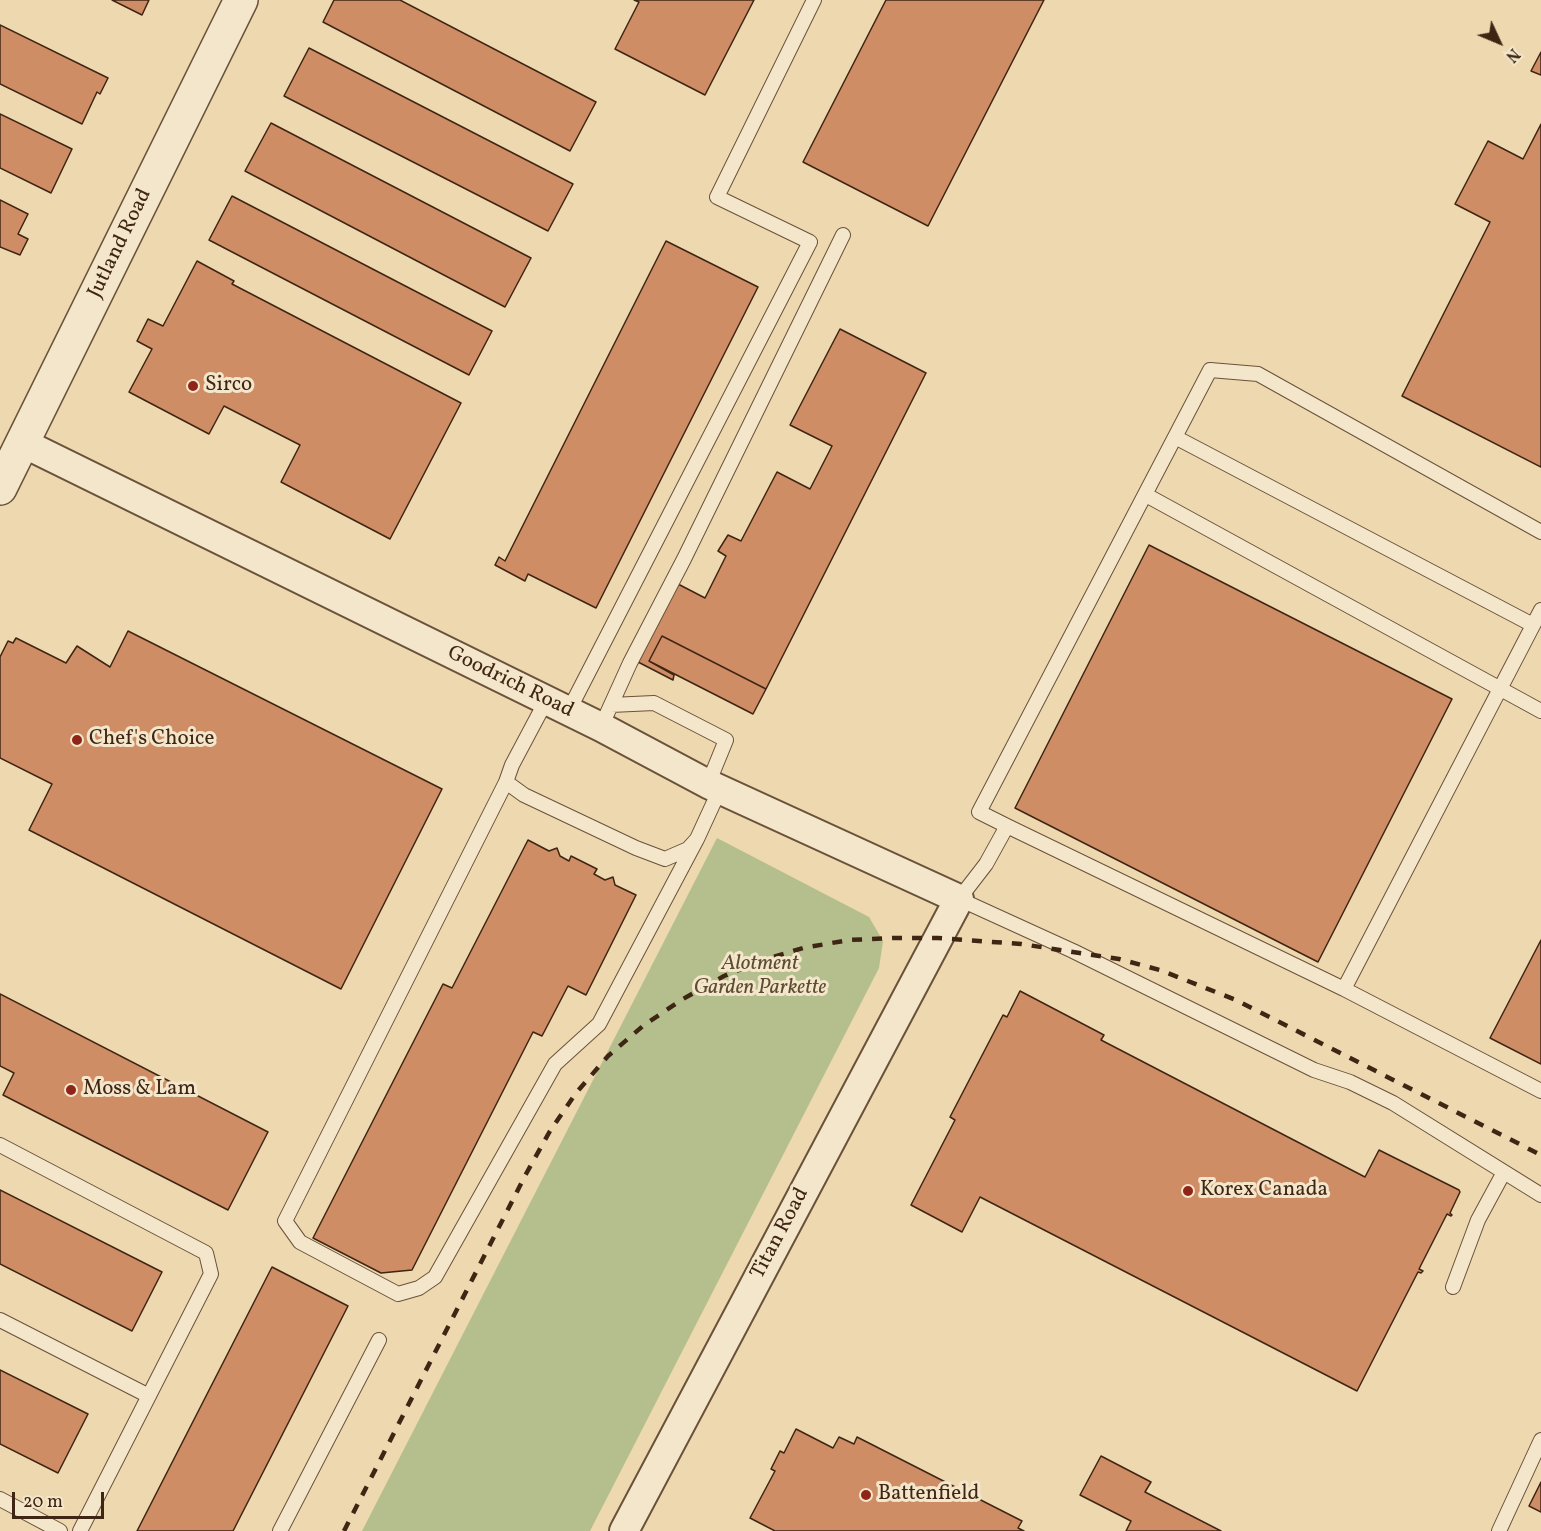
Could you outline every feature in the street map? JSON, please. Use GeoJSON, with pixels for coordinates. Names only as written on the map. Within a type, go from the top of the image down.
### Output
{"type":"FeatureCollection","features":[{"type":"Feature","properties":{"kind":"street","name":"Jutland Road"},"geometry":{"type":"LineString","coordinates":[[8,467],[241,0]]}},
{"type":"Feature","properties":{"kind":"street","name":"Goodrich Road"},"geometry":{"type":"LineString","coordinates":[[8,467],[557,706],[606,716],[714,787],[959,899]]}},
{"type":"Feature","properties":{"kind":"street","name":"Titan Road"},"geometry":{"type":"LineString","coordinates":[[624,1531],[959,899]]}},
{"type":"Feature","properties":{"kind":"lane"},"geometry":{"type":"LineString","coordinates":[[606,716],[654,703],[726,740],[697,839],[599,1024],[555,1064],[435,1277],[419,1288],[398,1294],[300,1242],[285,1221],[506,782],[512,765],[557,706],[810,242],[717,197],[814,0]]}},
{"type":"Feature","properties":{"kind":"lane"},"geometry":{"type":"LineString","coordinates":[[606,716],[630,663],[689,549],[843,235]]}},
{"type":"Feature","properties":{"kind":"lane"},"geometry":{"type":"LineString","coordinates":[[1541,532],[1258,374],[1210,370],[979,812],[1344,989],[1541,1091]]}},
{"type":"Feature","properties":{"kind":"lane"},"geometry":{"type":"LineString","coordinates":[[1175,437],[1533,625]]}},
{"type":"Feature","properties":{"kind":"lane"},"geometry":{"type":"LineString","coordinates":[[1146,495],[1541,711]]}},
{"type":"Feature","properties":{"kind":"lane"},"geometry":{"type":"LineString","coordinates":[[1344,989],[1541,610]]}},
{"type":"Feature","properties":{"kind":"lane"},"geometry":{"type":"LineString","coordinates":[[506,782],[524,795],[665,860],[688,849],[697,839]]}},
{"type":"Feature","properties":{"kind":"lane"},"geometry":{"type":"LineString","coordinates":[[1007,826],[986,864],[959,899],[1073,951],[1314,1070],[1350,1082],[1394,1103],[1541,1195]]}},
{"type":"Feature","properties":{"kind":"lane"},"geometry":{"type":"LineString","coordinates":[[0,1145],[206,1253],[211,1274],[80,1531]]}},
{"type":"Feature","properties":{"kind":"lane"},"geometry":{"type":"LineString","coordinates":[[1453,1287],[1478,1220],[1504,1172]]}},
{"type":"Feature","properties":{"kind":"lane"},"geometry":{"type":"LineString","coordinates":[[0,1320],[149,1396]]}},
{"type":"Feature","properties":{"kind":"lane"},"geometry":{"type":"LineString","coordinates":[[280,1531],[379,1340]]}},
{"type":"Feature","properties":{"kind":"lane"},"geometry":{"type":"LineString","coordinates":[[1499,1531],[1541,1440]]}},
{"type":"Feature","properties":{"kind":"lane"},"geometry":{"type":"LineString","coordinates":[[0,1499],[60,1531]]}},
{"type":"Feature","properties":{"kind":"green space","name":"Alotment Garden Parkette"},"geometry":{"type":"Polygon","coordinates":[[[717,838],[869,917],[883,941],[879,968],[590,1531],[362,1531],[717,838]]]}},
{"type":"Feature","properties":{"kind":"building"},"geometry":{"type":"Polygon","coordinates":[[[112,0],[149,0],[142,15],[112,0]]]}},
{"type":"Feature","properties":{"kind":"building"},"geometry":{"type":"Polygon","coordinates":[[[334,0],[400,0],[596,102],[570,151],[323,22],[334,0]]]}},
{"type":"Feature","properties":{"kind":"building"},"geometry":{"type":"Polygon","coordinates":[[[634,0],[754,0],[705,95],[615,49],[639,2],[634,0]]]}},
{"type":"Feature","properties":{"kind":"building"},"geometry":{"type":"Polygon","coordinates":[[[886,0],[1044,0],[928,226],[803,162],[886,0]]]}},
{"type":"Feature","properties":{"kind":"building"},"geometry":{"type":"Polygon","coordinates":[[[0,25],[108,78],[100,94],[97,92],[82,124],[0,84],[0,25]]]}},
{"type":"Feature","properties":{"kind":"building"},"geometry":{"type":"Polygon","coordinates":[[[309,48],[573,184],[548,231],[284,96],[309,48]]]}},
{"type":"Feature","properties":{"kind":"building"},"geometry":{"type":"Polygon","coordinates":[[[1541,52],[1541,75],[1531,71],[1541,52]]]}},
{"type":"Feature","properties":{"kind":"building"},"geometry":{"type":"Polygon","coordinates":[[[0,114],[72,149],[51,193],[0,168],[0,114]]]}},
{"type":"Feature","properties":{"kind":"building"},"geometry":{"type":"Polygon","coordinates":[[[271,123],[531,258],[505,307],[245,171],[271,123]]]}},
{"type":"Feature","properties":{"kind":"building"},"geometry":{"type":"Polygon","coordinates":[[[1541,124],[1541,467],[1402,396],[1490,222],[1455,204],[1488,141],[1523,159],[1541,124]]]}},
{"type":"Feature","properties":{"kind":"building"},"geometry":{"type":"Polygon","coordinates":[[[232,196],[492,331],[469,375],[209,240],[232,196]]]}},
{"type":"Feature","properties":{"kind":"building"},"geometry":{"type":"Polygon","coordinates":[[[0,200],[28,214],[18,234],[28,239],[20,255],[0,247],[0,200]]]}},
{"type":"Feature","properties":{"kind":"building"},"geometry":{"type":"Polygon","coordinates":[[[666,241],[758,287],[596,608],[528,574],[525,581],[495,565],[499,557],[505,561],[666,241]]]}},
{"type":"Feature","properties":{"kind":"building"},"geometry":{"type":"Polygon","coordinates":[[[197,261],[234,281],[232,284],[461,403],[390,539],[281,482],[300,445],[224,406],[209,434],[129,392],[152,349],[137,341],[148,319],[163,326],[197,261]]]}},
{"type":"Feature","properties":{"kind":"building"},"geometry":{"type":"Polygon","coordinates":[[[840,329],[926,373],[766,689],[662,636],[649,661],[674,675],[673,680],[638,662],[678,584],[705,598],[726,556],[718,551],[728,535],[741,541],[777,472],[810,489],[832,446],[790,425],[840,329]]]}},
{"type":"Feature","properties":{"kind":"building"},"geometry":{"type":"Polygon","coordinates":[[[1149,545],[1452,699],[1318,962],[1015,808],[1149,545]]]}},
{"type":"Feature","properties":{"kind":"building"},"geometry":{"type":"Polygon","coordinates":[[[128,631],[442,789],[341,989],[29,830],[52,784],[0,758],[0,657],[8,641],[13,643],[16,638],[66,663],[77,646],[110,667],[128,631]]]}},
{"type":"Feature","properties":{"kind":"building"},"geometry":{"type":"Polygon","coordinates":[[[662,636],[766,689],[753,714],[649,661],[662,636]]]}},
{"type":"Feature","properties":{"kind":"building"},"geometry":{"type":"Polygon","coordinates":[[[528,840],[549,851],[557,848],[560,856],[569,861],[571,856],[597,869],[594,874],[605,880],[613,877],[615,885],[636,895],[586,995],[568,986],[542,1036],[533,1032],[412,1270],[381,1273],[313,1238],[443,984],[452,988],[528,840]]]}},
{"type":"Feature","properties":{"kind":"building"},"geometry":{"type":"Polygon","coordinates":[[[1541,940],[1541,1064],[1490,1038],[1541,940]]]}},
{"type":"Feature","properties":{"kind":"building","name":"Korex Canada"},"geometry":{"type":"Polygon","coordinates":[[[1020,991],[1104,1035],[1101,1040],[1365,1177],[1379,1150],[1459,1190],[1450,1213],[1452,1215],[1447,1214],[1419,1269],[1423,1271],[1418,1272],[1357,1391],[980,1197],[962,1232],[911,1205],[955,1120],[950,1117],[1003,1015],[1007,1017],[1020,991]]]}},
{"type":"Feature","properties":{"kind":"building"},"geometry":{"type":"Polygon","coordinates":[[[0,994],[268,1132],[228,1210],[3,1095],[14,1073],[0,1066],[0,994]]]}},
{"type":"Feature","properties":{"kind":"building"},"geometry":{"type":"Polygon","coordinates":[[[0,1190],[162,1272],[132,1331],[0,1264],[0,1190]]]}},
{"type":"Feature","properties":{"kind":"building"},"geometry":{"type":"Polygon","coordinates":[[[272,1267],[348,1306],[233,1531],[137,1531],[272,1267]]]}},
{"type":"Feature","properties":{"kind":"building"},"geometry":{"type":"Polygon","coordinates":[[[0,1370],[88,1414],[58,1473],[0,1444],[0,1370]]]}},
{"type":"Feature","properties":{"kind":"building","name":"Battenfield"},"geometry":{"type":"Polygon","coordinates":[[[796,1429],[833,1448],[839,1437],[854,1444],[857,1437],[1022,1521],[1018,1528],[1024,1531],[775,1531],[750,1518],[775,1471],[771,1469],[780,1451],[784,1453],[796,1429]]]}},
{"type":"Feature","properties":{"kind":"building"},"geometry":{"type":"Polygon","coordinates":[[[1101,1456],[1151,1482],[1145,1492],[1221,1531],[1126,1531],[1131,1521],[1080,1495],[1101,1456]]]}},
{"type":"Feature","properties":{"kind":"building"},"geometry":{"type":"Polygon","coordinates":[[[1541,1482],[1541,1512],[1529,1506],[1541,1482]]]}},
{"type":"Feature","properties":{"kind":"railway"},"geometry":{"type":"LineString","coordinates":[[344,1531],[526,1174],[550,1131],[576,1093],[608,1056],[644,1025],[683,999],[724,976],[763,960],[803,948],[849,940],[893,938],[938,938],[1021,944],[1119,959],[1160,970],[1236,1000],[1541,1155]]}},
{"type":"Feature","properties":{"kind":"place","name":"Sirco"},"geometry":{"type":"Point","coordinates":[193,386]}},
{"type":"Feature","properties":{"kind":"place","name":"Chef's Choice"},"geometry":{"type":"Point","coordinates":[77,740]}},
{"type":"Feature","properties":{"kind":"place","name":"Moss & Lam"},"geometry":{"type":"Point","coordinates":[71,1090]}},
{"type":"Feature","properties":{"kind":"place","name":"Korex Canada"},"geometry":{"type":"Point","coordinates":[1188,1191]}},
{"type":"Feature","properties":{"kind":"place","name":"Battenfield"},"geometry":{"type":"Point","coordinates":[866,1495]}}]}
